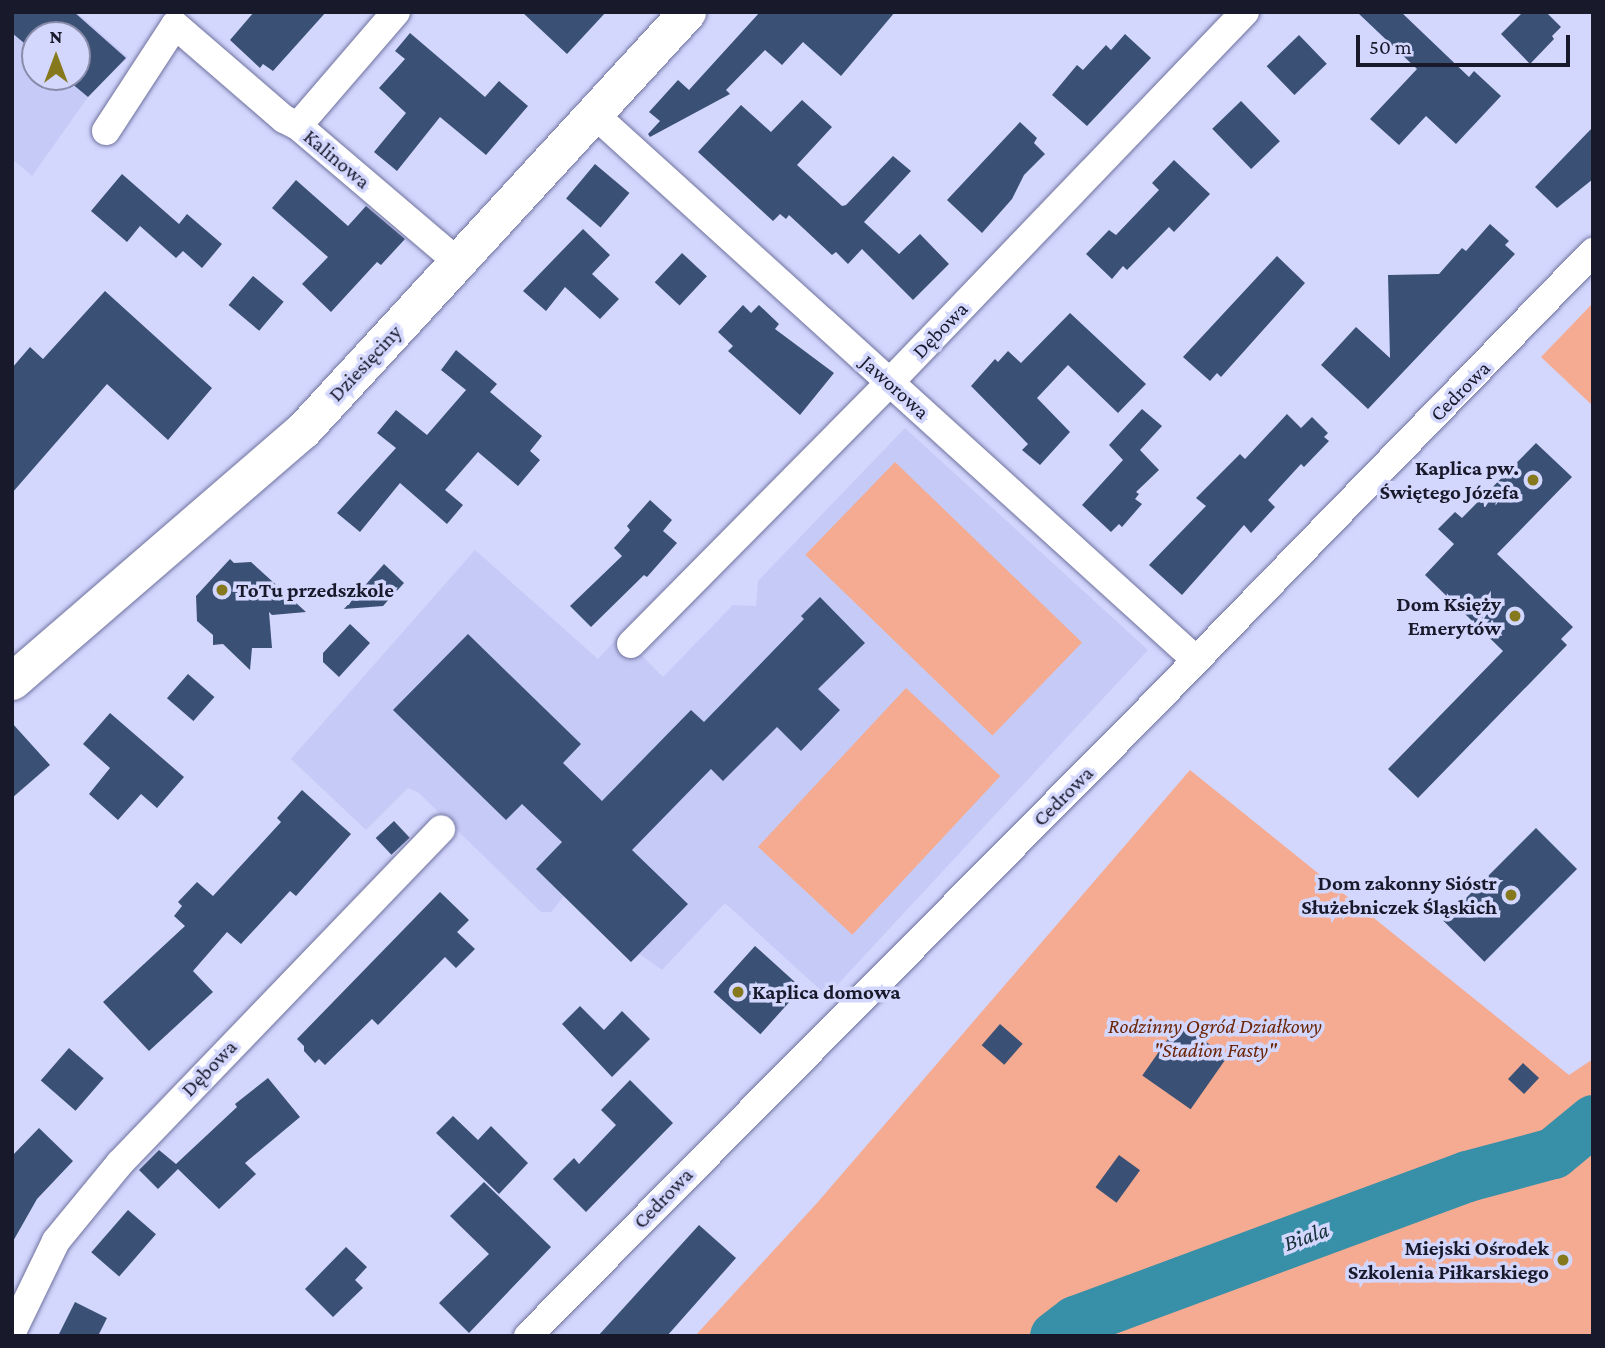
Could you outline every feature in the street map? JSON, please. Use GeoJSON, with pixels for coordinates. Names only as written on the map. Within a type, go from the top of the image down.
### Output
{"type":"FeatureCollection","features":[{"type":"Feature","properties":{"kind":"street","name":"Kalinowa"},"geometry":{"type":"LineString","coordinates":[[396,12],[298,126],[458,262]]}},
{"type":"Feature","properties":{"kind":"street","name":"Dziesięciny"},"geometry":{"type":"LineString","coordinates":[[12,681],[303,430],[687,12]]}},
{"type":"Feature","properties":{"kind":"street","name":"Dębowa"},"geometry":{"type":"LineString","coordinates":[[631,643],[890,382],[1245,12]]}},
{"type":"Feature","properties":{"kind":"street"},"geometry":{"type":"LineString","coordinates":[[106,131],[180,18],[284,119],[298,126]]}},
{"type":"Feature","properties":{"kind":"street","name":"Jaworowa"},"geometry":{"type":"LineString","coordinates":[[594,114],[1196,660]]}},
{"type":"Feature","properties":{"kind":"street","name":"Cedrowa"},"geometry":{"type":"LineString","coordinates":[[528,1336],[1196,660],[1593,252]]}},
{"type":"Feature","properties":{"kind":"street","name":"Dębowa"},"geometry":{"type":"LineString","coordinates":[[12,1332],[56,1241],[120,1163],[441,830]]}},
{"type":"Feature","properties":{"kind":"shaded area"},"geometry":{"type":"Polygon","coordinates":[[[12,12],[76,12],[86,21],[21,21],[21,91],[91,91],[91,25],[128,57],[88,97],[32,176],[12,159],[12,12]]]}},
{"type":"Feature","properties":{"kind":"shaded area"},"geometry":{"type":"Polygon","coordinates":[[[905,428],[1148,650],[827,996],[725,903],[662,970],[640,954],[631,962],[564,896],[551,912],[541,912],[418,792],[408,788],[366,830],[291,759],[475,550],[598,659],[621,634],[663,677],[733,605],[756,606],[758,581],[905,428]]]}},
{"type":"Feature","properties":{"kind":"green space"},"geometry":{"type":"Polygon","coordinates":[[[1593,303],[1593,406],[1541,357],[1593,303]]]}},
{"type":"Feature","properties":{"kind":"green space"},"geometry":{"type":"Polygon","coordinates":[[[895,462],[1082,643],[992,735],[805,555],[895,462]]]}},
{"type":"Feature","properties":{"kind":"green space"},"geometry":{"type":"Polygon","coordinates":[[[906,688],[1000,776],[852,935],[758,847],[906,688]]]}},
{"type":"Feature","properties":{"kind":"green space","name":"Rodzinny Ogród Działkowy \"Stadion Fasty\""},"geometry":{"type":"Polygon","coordinates":[[[1190,770],[1569,1075],[1593,1059],[1593,1336],[695,1336],[817,1203],[1190,770]]]}},
{"type":"Feature","properties":{"kind":"building"},"geometry":{"type":"Polygon","coordinates":[[[12,12],[74,12],[84,21],[21,21],[21,40],[12,33],[12,12]]]}},
{"type":"Feature","properties":{"kind":"building"},"geometry":{"type":"Polygon","coordinates":[[[254,12],[326,12],[273,71],[263,64],[260,68],[230,40],[254,12]]]}},
{"type":"Feature","properties":{"kind":"building"},"geometry":{"type":"Polygon","coordinates":[[[522,12],[606,12],[567,54],[522,12]]]}},
{"type":"Feature","properties":{"kind":"building"},"geometry":{"type":"Polygon","coordinates":[[[760,12],[895,12],[841,76],[803,42],[782,65],[765,50],[726,90],[730,94],[650,137],[648,134],[660,121],[649,112],[678,80],[689,90],[760,12]]]}},
{"type":"Feature","properties":{"kind":"building"},"geometry":{"type":"Polygon","coordinates":[[[1357,12],[1401,12],[1469,77],[1474,71],[1501,96],[1456,144],[1426,116],[1399,145],[1370,119],[1417,69],[1357,12]]]}},
{"type":"Feature","properties":{"kind":"building"},"geometry":{"type":"Polygon","coordinates":[[[1523,12],[1546,12],[1561,27],[1552,36],[1554,39],[1530,64],[1501,34],[1523,12]]]}},
{"type":"Feature","properties":{"kind":"building"},"geometry":{"type":"Polygon","coordinates":[[[91,27],[126,58],[88,97],[81,91],[91,91],[91,27]]]}},
{"type":"Feature","properties":{"kind":"building"},"geometry":{"type":"Polygon","coordinates":[[[410,33],[485,97],[499,81],[528,106],[486,155],[440,117],[397,171],[374,152],[406,113],[379,88],[405,59],[395,51],[410,33]]]}},
{"type":"Feature","properties":{"kind":"building"},"geometry":{"type":"Polygon","coordinates":[[[1125,34],[1151,58],[1087,126],[1052,95],[1077,65],[1083,70],[1106,45],[1111,50],[1125,34]]]}},
{"type":"Feature","properties":{"kind":"building"},"geometry":{"type":"Polygon","coordinates":[[[1299,35],[1327,64],[1294,95],[1267,66],[1299,35]]]}},
{"type":"Feature","properties":{"kind":"building"},"geometry":{"type":"Polygon","coordinates":[[[802,100],[832,127],[797,165],[842,206],[893,156],[911,171],[864,222],[899,254],[920,234],[949,264],[913,300],[862,249],[848,264],[836,252],[832,255],[789,215],[786,219],[780,214],[773,221],[698,152],[741,105],[771,132],[802,100]]]}},
{"type":"Feature","properties":{"kind":"building"},"geometry":{"type":"Polygon","coordinates":[[[1241,101],[1280,141],[1251,169],[1212,129],[1241,101]]]}},
{"type":"Feature","properties":{"kind":"building"},"geometry":{"type":"Polygon","coordinates":[[[1020,122],[1037,138],[1034,143],[1045,154],[1024,175],[1012,199],[982,233],[947,200],[1020,122]]]}},
{"type":"Feature","properties":{"kind":"building"},"geometry":{"type":"Polygon","coordinates":[[[1593,127],[1593,179],[1557,208],[1535,187],[1593,127]]]}},
{"type":"Feature","properties":{"kind":"building"},"geometry":{"type":"Polygon","coordinates":[[[1174,160],[1210,194],[1174,232],[1169,227],[1127,270],[1123,266],[1112,279],[1086,254],[1109,230],[1116,235],[1159,190],[1152,183],[1174,160]]]}},
{"type":"Feature","properties":{"kind":"building"},"geometry":{"type":"Polygon","coordinates":[[[595,164],[629,193],[601,227],[566,198],[595,164]]]}},
{"type":"Feature","properties":{"kind":"building"},"geometry":{"type":"Polygon","coordinates":[[[122,174],[179,224],[187,214],[222,244],[202,268],[183,251],[176,258],[140,226],[127,242],[91,211],[122,174]]]}},
{"type":"Feature","properties":{"kind":"building"},"geometry":{"type":"Polygon","coordinates":[[[296,180],[348,226],[366,206],[405,239],[381,265],[377,262],[331,312],[302,284],[328,257],[272,208],[296,180]]]}},
{"type":"Feature","properties":{"kind":"building"},"geometry":{"type":"Polygon","coordinates":[[[1490,224],[1509,241],[1505,245],[1515,254],[1368,409],[1321,365],[1356,327],[1390,358],[1388,275],[1439,274],[1462,248],[1466,251],[1490,224]]]}},
{"type":"Feature","properties":{"kind":"building"},"geometry":{"type":"Polygon","coordinates":[[[583,229],[610,255],[592,274],[619,299],[600,319],[565,287],[546,311],[523,291],[583,229]]]}},
{"type":"Feature","properties":{"kind":"building"},"geometry":{"type":"Polygon","coordinates":[[[682,253],[707,276],[680,305],[655,282],[682,253]]]}},
{"type":"Feature","properties":{"kind":"building"},"geometry":{"type":"Polygon","coordinates":[[[1277,256],[1305,283],[1221,377],[1217,373],[1210,381],[1183,357],[1277,256]]]}},
{"type":"Feature","properties":{"kind":"building"},"geometry":{"type":"Polygon","coordinates":[[[253,276],[284,302],[259,331],[229,305],[253,276]]]}},
{"type":"Feature","properties":{"kind":"building"},"geometry":{"type":"Polygon","coordinates":[[[105,291],[212,388],[168,440],[107,384],[12,493],[12,368],[30,347],[43,359],[105,291]]]}},
{"type":"Feature","properties":{"kind":"building"},"geometry":{"type":"Polygon","coordinates":[[[743,305],[751,313],[759,305],[779,324],[775,329],[834,373],[800,415],[728,351],[733,346],[718,332],[743,305]]]}},
{"type":"Feature","properties":{"kind":"building"},"geometry":{"type":"Polygon","coordinates":[[[1070,313],[1146,384],[1118,413],[1068,365],[1037,398],[1070,432],[1040,465],[1022,450],[1028,444],[971,386],[995,359],[998,362],[1008,351],[1021,363],[1070,313]]]}},
{"type":"Feature","properties":{"kind":"building"},"geometry":{"type":"Polygon","coordinates":[[[456,350],[497,384],[490,392],[542,436],[530,451],[540,460],[518,486],[478,452],[445,490],[463,505],[447,524],[400,483],[360,532],[337,513],[396,448],[377,433],[396,410],[427,435],[466,390],[441,370],[456,350]]]}},
{"type":"Feature","properties":{"kind":"building"},"geometry":{"type":"Polygon","coordinates":[[[1142,409],[1162,426],[1140,450],[1159,470],[1136,492],[1139,494],[1135,499],[1142,504],[1122,527],[1119,524],[1111,532],[1082,505],[1123,460],[1109,445],[1142,409]]]}},
{"type":"Feature","properties":{"kind":"building"},"geometry":{"type":"Polygon","coordinates":[[[1287,414],[1301,428],[1312,417],[1328,433],[1324,437],[1329,441],[1304,467],[1301,464],[1268,500],[1275,507],[1251,533],[1244,525],[1182,595],[1149,565],[1206,506],[1196,498],[1240,454],[1245,459],[1287,414]]]}},
{"type":"Feature","properties":{"kind":"building","name":"Dom Księży Emerytów"},"geometry":{"type":"Polygon","coordinates":[[[1536,443],[1572,477],[1497,554],[1573,627],[1561,639],[1567,645],[1418,798],[1388,769],[1503,651],[1425,575],[1454,544],[1438,529],[1455,512],[1462,518],[1536,443]]]}},
{"type":"Feature","properties":{"kind":"building"},"geometry":{"type":"Polygon","coordinates":[[[650,500],[672,520],[663,531],[677,543],[647,577],[644,575],[591,627],[570,606],[622,556],[614,548],[630,530],[627,526],[650,500]]]}},
{"type":"Feature","properties":{"kind":"building"},"geometry":{"type":"Polygon","coordinates":[[[230,559],[234,563],[251,562],[306,612],[272,615],[269,612],[272,648],[252,648],[250,670],[223,644],[213,645],[213,635],[197,621],[196,596],[230,559]]]}},
{"type":"Feature","properties":{"kind":"building"},"geometry":{"type":"Polygon","coordinates":[[[384,564],[404,583],[383,606],[344,609],[384,564]]]}},
{"type":"Feature","properties":{"kind":"building"},"geometry":{"type":"Polygon","coordinates":[[[820,597],[865,643],[818,689],[840,710],[801,751],[777,727],[723,781],[711,769],[632,850],[688,904],[631,962],[536,869],[562,842],[522,804],[506,820],[393,710],[468,634],[581,744],[563,763],[602,801],[691,710],[704,722],[804,619],[801,616],[820,597]]]}},
{"type":"Feature","properties":{"kind":"building"},"geometry":{"type":"Polygon","coordinates":[[[350,624],[370,643],[339,677],[323,662],[323,653],[350,624]]]}},
{"type":"Feature","properties":{"kind":"building"},"geometry":{"type":"Polygon","coordinates":[[[188,674],[214,697],[193,721],[167,698],[188,674]]]}},
{"type":"Feature","properties":{"kind":"building"},"geometry":{"type":"Polygon","coordinates":[[[110,713],[184,777],[157,808],[141,794],[118,820],[89,794],[110,768],[83,744],[110,713]]]}},
{"type":"Feature","properties":{"kind":"building"},"geometry":{"type":"Polygon","coordinates":[[[12,723],[50,765],[12,798],[12,723]]]}},
{"type":"Feature","properties":{"kind":"building"},"geometry":{"type":"Polygon","coordinates":[[[302,790],[351,834],[296,896],[290,891],[241,944],[227,932],[193,971],[213,992],[149,1051],[103,1002],[185,926],[174,916],[182,906],[178,902],[197,882],[213,896],[281,822],[277,818],[302,790]]]}},
{"type":"Feature","properties":{"kind":"building"},"geometry":{"type":"Polygon","coordinates":[[[394,821],[410,838],[391,855],[376,838],[394,821]]]}},
{"type":"Feature","properties":{"kind":"building","name":"Dom zakonny Sióstr Służebniczek Śląskich"},"geometry":{"type":"Polygon","coordinates":[[[1536,828],[1577,869],[1484,962],[1443,921],[1536,828]]]}},
{"type":"Feature","properties":{"kind":"building"},"geometry":{"type":"Polygon","coordinates":[[[440,892],[469,920],[457,932],[475,949],[456,968],[445,957],[378,1025],[372,1019],[325,1065],[319,1059],[315,1063],[297,1039],[440,892]]]}},
{"type":"Feature","properties":{"kind":"building"},"geometry":{"type":"Polygon","coordinates":[[[755,946],[802,988],[760,1034],[714,992],[755,946]]]}},
{"type":"Feature","properties":{"kind":"building"},"geometry":{"type":"Polygon","coordinates":[[[580,1006],[604,1030],[622,1011],[650,1039],[612,1077],[562,1024],[580,1006]]]}},
{"type":"Feature","properties":{"kind":"building"},"geometry":{"type":"Polygon","coordinates":[[[1179,1023],[1227,1057],[1191,1109],[1142,1075],[1179,1023]]]}},
{"type":"Feature","properties":{"kind":"building"},"geometry":{"type":"Polygon","coordinates":[[[1000,1024],[1023,1044],[1004,1065],[982,1045],[1000,1024]]]}},
{"type":"Feature","properties":{"kind":"building"},"geometry":{"type":"Polygon","coordinates":[[[69,1048],[104,1078],[76,1111],[41,1080],[69,1048]]]}},
{"type":"Feature","properties":{"kind":"building"},"geometry":{"type":"Polygon","coordinates":[[[1523,1063],[1539,1078],[1524,1094],[1508,1079],[1523,1063]]]}},
{"type":"Feature","properties":{"kind":"building"},"geometry":{"type":"Polygon","coordinates":[[[268,1078],[300,1117],[245,1163],[256,1174],[219,1209],[178,1169],[158,1189],[139,1170],[159,1150],[176,1164],[237,1107],[235,1104],[268,1078]]]}},
{"type":"Feature","properties":{"kind":"building"},"geometry":{"type":"Polygon","coordinates":[[[630,1080],[673,1123],[586,1212],[553,1179],[574,1158],[579,1164],[616,1125],[601,1110],[630,1080]]]}},
{"type":"Feature","properties":{"kind":"building"},"geometry":{"type":"Polygon","coordinates":[[[453,1116],[478,1140],[491,1126],[528,1163],[499,1194],[436,1133],[453,1116]]]}},
{"type":"Feature","properties":{"kind":"building"},"geometry":{"type":"Polygon","coordinates":[[[39,1128],[73,1161],[37,1199],[12,1243],[12,1156],[39,1128]]]}},
{"type":"Feature","properties":{"kind":"building"},"geometry":{"type":"Polygon","coordinates":[[[1119,1155],[1140,1170],[1117,1203],[1095,1187],[1119,1155]]]}},
{"type":"Feature","properties":{"kind":"building"},"geometry":{"type":"Polygon","coordinates":[[[484,1182],[551,1247],[469,1333],[439,1303],[489,1254],[450,1216],[484,1182]]]}},
{"type":"Feature","properties":{"kind":"building"},"geometry":{"type":"Polygon","coordinates":[[[128,1210],[156,1234],[119,1277],[91,1252],[128,1210]]]}},
{"type":"Feature","properties":{"kind":"building"},"geometry":{"type":"Polygon","coordinates":[[[699,1225],[736,1258],[667,1336],[598,1336],[699,1225]]]}},
{"type":"Feature","properties":{"kind":"building"},"geometry":{"type":"Polygon","coordinates":[[[346,1247],[367,1267],[355,1280],[363,1288],[333,1317],[305,1289],[346,1247]]]}},
{"type":"Feature","properties":{"kind":"building"},"geometry":{"type":"Polygon","coordinates":[[[75,1302],[107,1318],[98,1336],[58,1336],[75,1302]]]}},
{"type":"Feature","properties":{"kind":"waterway","name":"Biala"},"geometry":{"type":"LineString","coordinates":[[1055,1336],[1075,1321],[1467,1176],[1553,1153],[1593,1120]]}},
{"type":"Feature","properties":{"kind":"place","name":"Kaplica pw. Świętego Józefa"},"geometry":{"type":"Point","coordinates":[1533,480]}},
{"type":"Feature","properties":{"kind":"place","name":"ToTu przedszkole"},"geometry":{"type":"Point","coordinates":[222,590]}},
{"type":"Feature","properties":{"kind":"place","name":"Dom Księży Emerytów"},"geometry":{"type":"Point","coordinates":[1515,616]}},
{"type":"Feature","properties":{"kind":"place","name":"Dom zakonny Sióstr Służebniczek Śląskich"},"geometry":{"type":"Point","coordinates":[1511,895]}},
{"type":"Feature","properties":{"kind":"place","name":"Kaplica domowa"},"geometry":{"type":"Point","coordinates":[738,992]}},
{"type":"Feature","properties":{"kind":"place","name":"Miejski Ośrodek Szkolenia Piłkarskiego"},"geometry":{"type":"Point","coordinates":[1563,1260]}}]}
